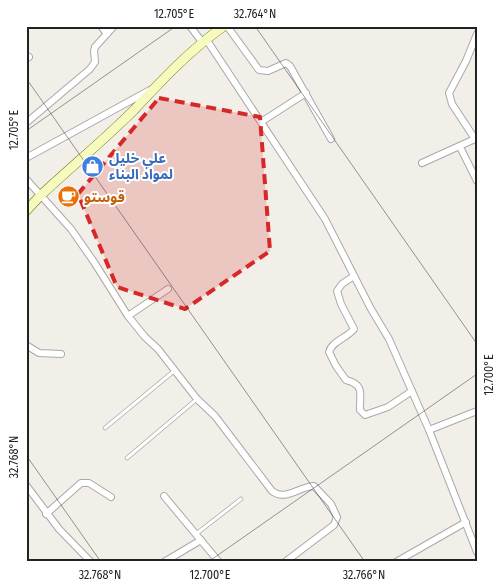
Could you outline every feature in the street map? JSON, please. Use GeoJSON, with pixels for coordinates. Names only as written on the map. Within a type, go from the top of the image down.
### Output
{"type":"FeatureCollection","features":[{"type":"Feature","properties":{"kind":"street"},"geometry":{"type":"LineString","coordinates":[[101,26],[107,34]]}},
{"type":"Feature","properties":{"kind":"street"},"geometry":{"type":"LineString","coordinates":[[26,123],[90,69],[95,62],[95,47],[114,26]]}},
{"type":"Feature","properties":{"kind":"street"},"geometry":{"type":"LineString","coordinates":[[190,26],[204,40],[325,219],[371,310],[389,339],[429,430],[477,552]]}},
{"type":"Feature","properties":{"kind":"street"},"geometry":{"type":"LineString","coordinates":[[26,211],[204,40],[225,26],[256,67],[268,71],[288,63],[331,139]]}},
{"type":"Feature","properties":{"kind":"street"},"geometry":{"type":"LineString","coordinates":[[422,163],[476,138],[452,104],[449,93],[466,61],[477,34]]}},
{"type":"Feature","properties":{"kind":"street"},"geometry":{"type":"LineString","coordinates":[[26,158],[154,88]]}},
{"type":"Feature","properties":{"kind":"street"},"geometry":{"type":"LineString","coordinates":[[261,122],[306,93]]}},
{"type":"Feature","properties":{"kind":"street"},"geometry":{"type":"LineString","coordinates":[[460,147],[477,181]]}},
{"type":"Feature","properties":{"kind":"street"},"geometry":{"type":"LineString","coordinates":[[26,178],[70,229],[94,262],[128,316],[175,370],[197,399],[209,408],[268,486],[277,495],[284,496],[314,486],[335,511],[337,517],[334,525],[285,562]]}},
{"type":"Feature","properties":{"kind":"street"},"geometry":{"type":"LineString","coordinates":[[354,276],[342,284],[337,291],[341,304],[354,329],[350,334],[331,346],[329,352],[332,358],[346,380],[352,381],[358,386],[361,394],[360,410],[365,415],[388,406],[412,391]]}},
{"type":"Feature","properties":{"kind":"street"},"geometry":{"type":"LineString","coordinates":[[128,316],[168,289]]}},
{"type":"Feature","properties":{"kind":"street"},"geometry":{"type":"LineString","coordinates":[[26,345],[39,353],[61,354]]}},
{"type":"Feature","properties":{"kind":"street"},"geometry":{"type":"LineString","coordinates":[[429,430],[477,411]]}},
{"type":"Feature","properties":{"kind":"street"},"geometry":{"type":"LineString","coordinates":[[46,514],[80,483],[90,484],[111,497]]}},
{"type":"Feature","properties":{"kind":"street"},"geometry":{"type":"LineString","coordinates":[[26,485],[46,514],[91,562]]}},
{"type":"Feature","properties":{"kind":"street"},"geometry":{"type":"LineString","coordinates":[[164,496],[219,562]]}},
{"type":"Feature","properties":{"kind":"street"},"geometry":{"type":"LineString","coordinates":[[396,562],[466,522]]}},
{"type":"Feature","properties":{"kind":"street"},"geometry":{"type":"LineString","coordinates":[[164,562],[201,540]]}},
{"type":"Feature","properties":{"kind":"lane"},"geometry":{"type":"LineString","coordinates":[[105,428],[175,370]]}},
{"type":"Feature","properties":{"kind":"lane"},"geometry":{"type":"LineString","coordinates":[[126,458],[197,399]]}},
{"type":"Feature","properties":{"kind":"lane"},"geometry":{"type":"LineString","coordinates":[[196,534],[241,499]]}},
{"type":"Feature","properties":{"kind":"highlighted area"},"geometry":{"type":"Polygon","coordinates":[[[159,98],[260,117],[270,251],[185,309],[117,287],[78,194],[159,98]]]}},
{"type":"Feature","properties":{"kind":"place","name":"علي خليل لمواد البناء"},"geometry":{"type":"Point","coordinates":[93,166]}},
{"type":"Feature","properties":{"kind":"place","name":"قوستو"},"geometry":{"type":"Point","coordinates":[68,197]}}]}
